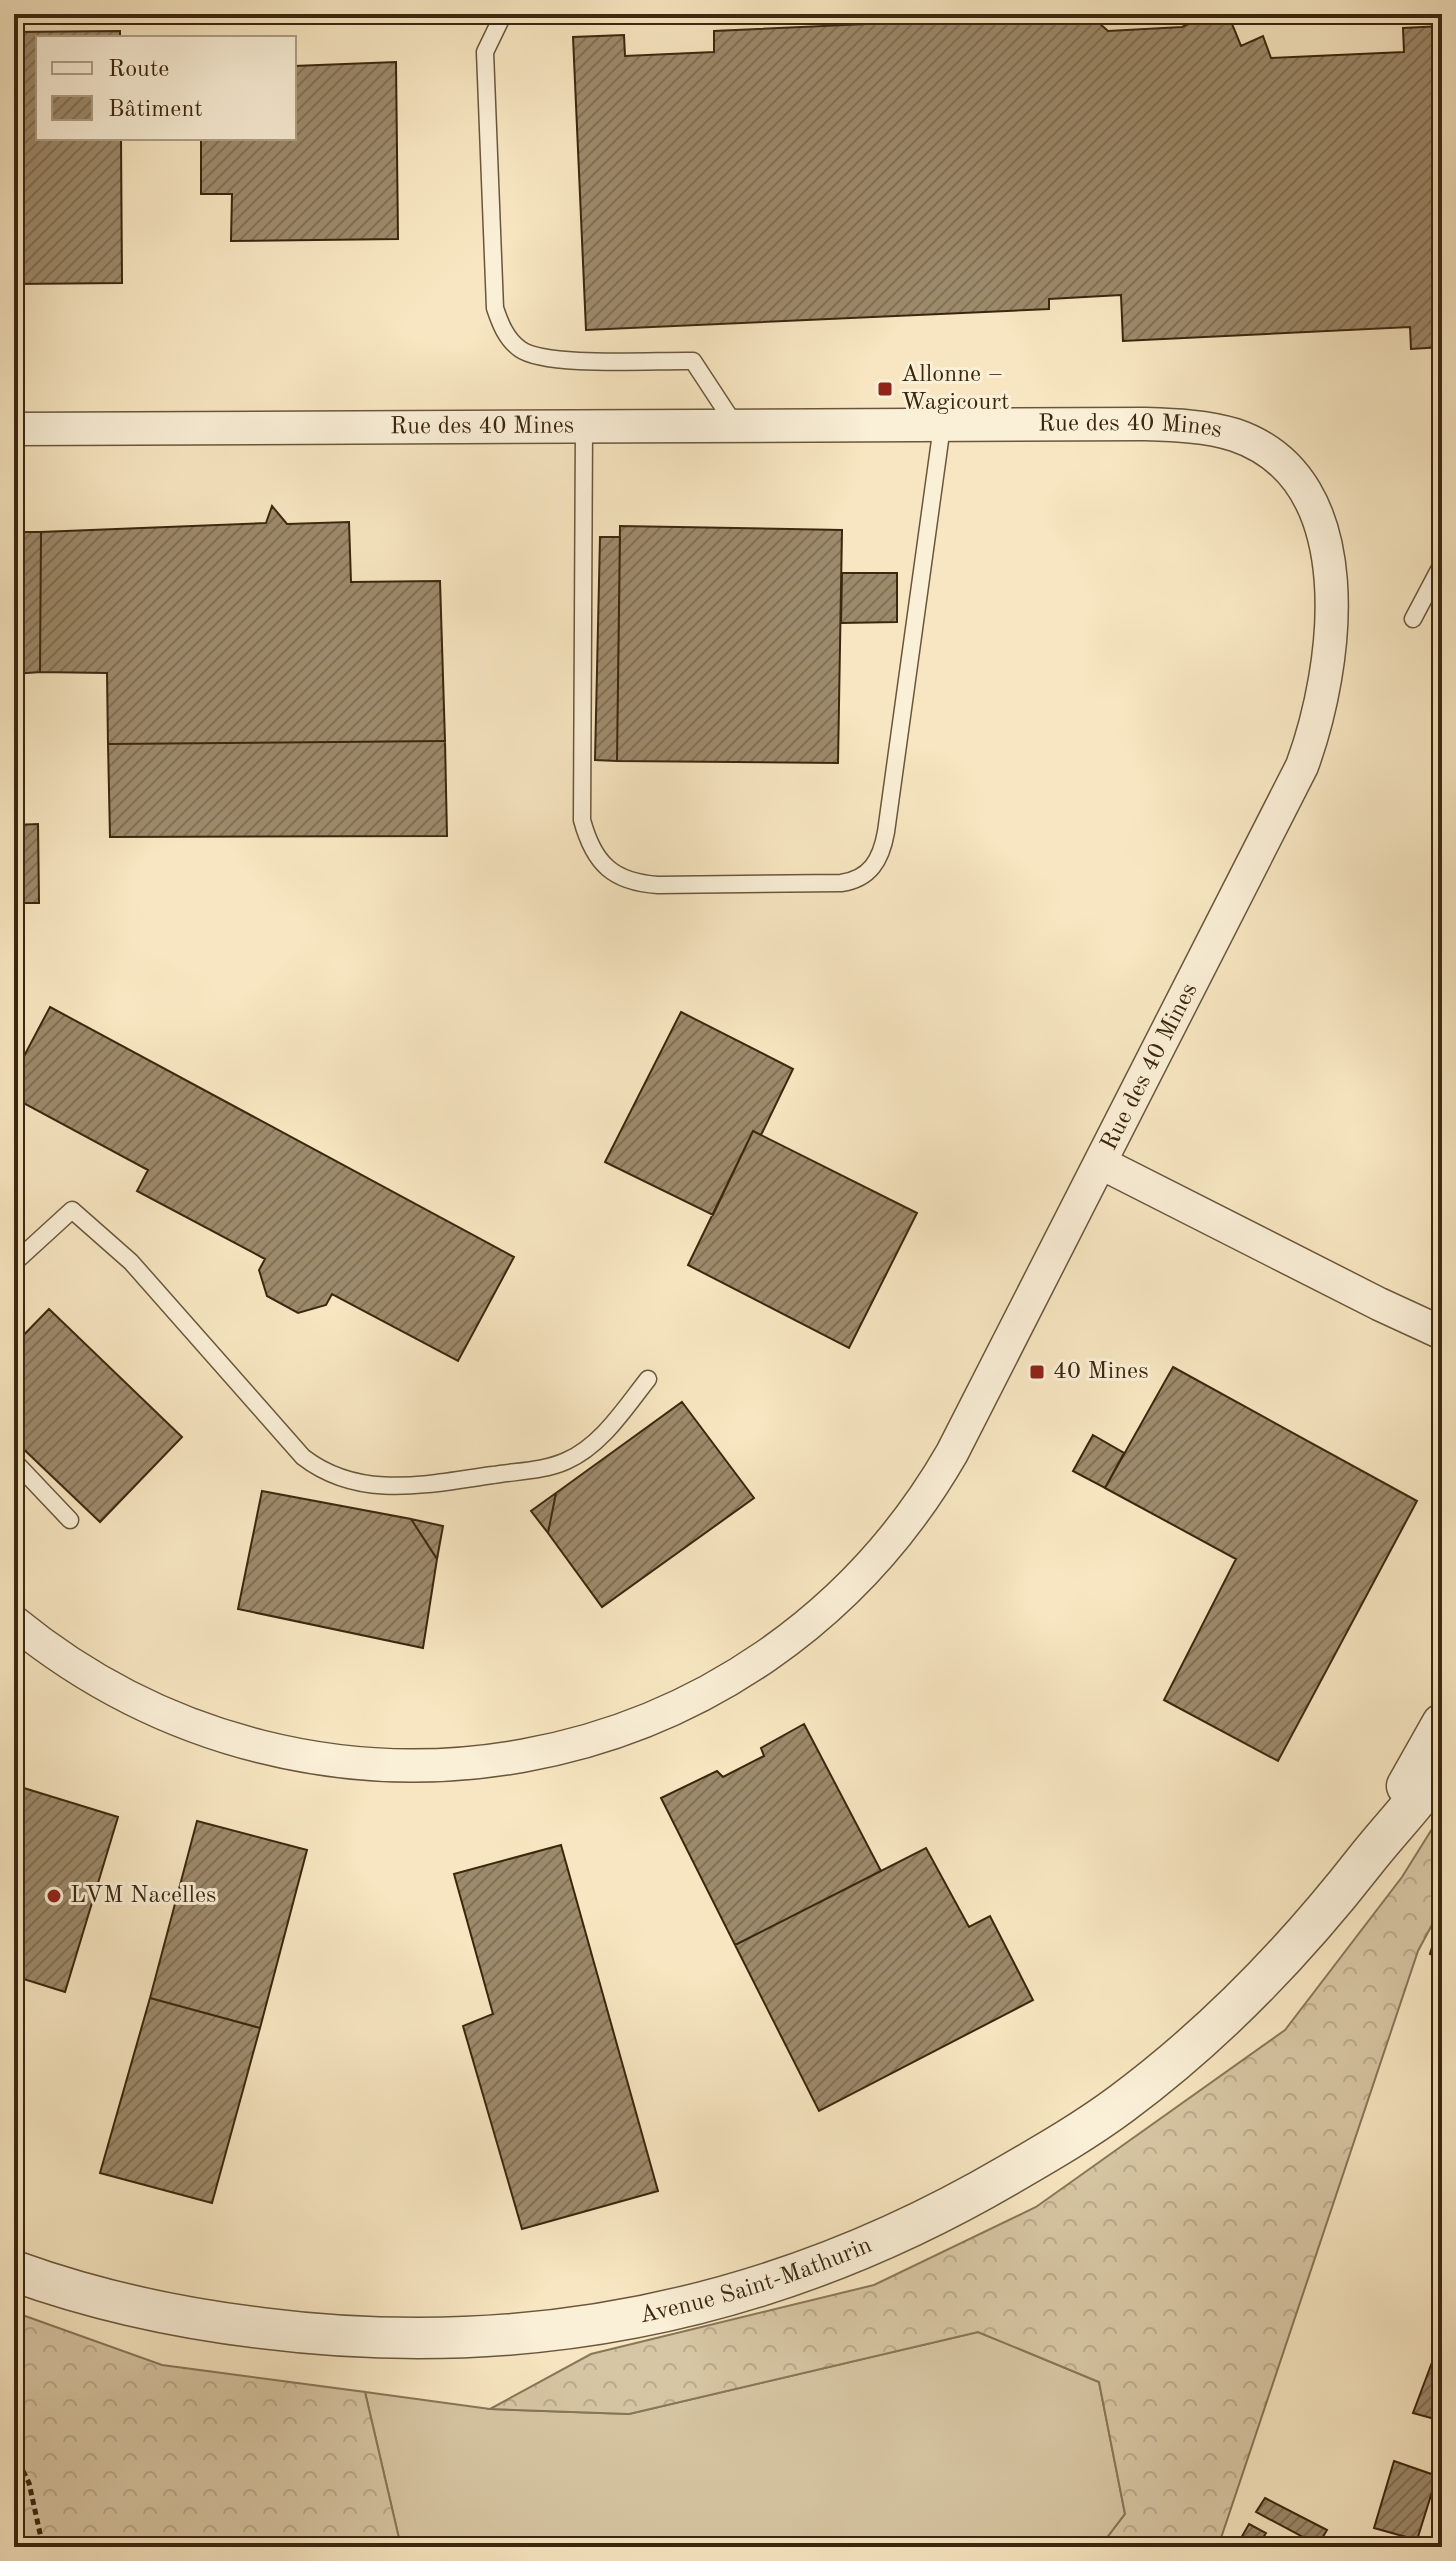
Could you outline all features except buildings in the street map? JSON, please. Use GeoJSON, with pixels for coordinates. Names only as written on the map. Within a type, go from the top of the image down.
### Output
{"type":"FeatureCollection","features":[{"type":"Feature","properties":{"kind":"street","name":"Rue des 40 Mines"},"geometry":{"type":"LineString","coordinates":[[14,429],[1144,424],[1203,428],[1236,435],[1284,466],[1317,513],[1331,577],[1327,672],[1315,730],[1286,799],[952,1453],[918,1509],[894,1540],[856,1582],[793,1636],[734,1677],[659,1716],[585,1743],[545,1753],[465,1763],[378,1765],[311,1758],[226,1736],[144,1706],[68,1664],[14,1622]]}},
{"type":"Feature","properties":{"kind":"street","name":"Rue des 40 Mines"},"geometry":{"type":"LineString","coordinates":[[1101,1163],[1442,1333]]}},
{"type":"Feature","properties":{"kind":"street","name":"Rue des 40 Mines"},"geometry":{"type":"LineString","coordinates":[[1399,1312],[1442,1317]]}},
{"type":"Feature","properties":{"kind":"street"},"geometry":{"type":"LineString","coordinates":[[1366,1859],[1442,1724]]}},
{"type":"Feature","properties":{"kind":"street"},"geometry":{"type":"LineString","coordinates":[[1366,1859],[1411,1808],[1442,1766]]}},
{"type":"Feature","properties":{"kind":"street","name":"Avenue Saint-Mathurin"},"geometry":{"type":"LineString","coordinates":[[14,2271],[138,2307],[215,2322],[320,2335],[418,2340],[508,2336],[577,2328],[674,2310],[756,2288],[856,2251],[948,2209],[1062,2143],[1123,2103],[1220,2022],[1282,1960],[1342,1893],[1366,1859]]}},
{"type":"Feature","properties":{"kind":"lane"},"geometry":{"type":"LineString","coordinates":[[507,14],[501,19],[485,52],[495,308],[509,340],[522,351],[539,357],[693,361],[736,426]]}},
{"type":"Feature","properties":{"kind":"lane"},"geometry":{"type":"LineString","coordinates":[[584,426],[582,820],[588,842],[601,862],[617,876],[635,883],[658,885],[841,883],[864,876],[880,858],[942,426]]}},
{"type":"Feature","properties":{"kind":"lane"},"geometry":{"type":"LineString","coordinates":[[1413,619],[1442,564]]}},
{"type":"Feature","properties":{"kind":"lane"},"geometry":{"type":"LineString","coordinates":[[14,1263],[72,1210],[131,1262],[303,1457],[322,1471],[372,1485],[432,1484],[547,1467],[567,1461],[604,1433],[648,1379]]}},
{"type":"Feature","properties":{"kind":"lane"},"geometry":{"type":"LineString","coordinates":[[14,1461],[70,1520]]}},
{"type":"Feature","properties":{"kind":"path"},"geometry":{"type":"LineString","coordinates":[[14,2453],[29,2483],[43,2547]]}},
{"type":"Feature","properties":{"kind":"green space"},"geometry":{"type":"Polygon","coordinates":[[[1442,1813],[1442,1906],[1418,1951],[1218,2547],[1100,2547],[1125,2514],[1099,2382],[978,2332],[629,2414],[490,2409],[591,2354],[874,2285],[1036,2207],[1285,2030],[1402,1877],[1442,1813]]]}},
{"type":"Feature","properties":{"kind":"green space"},"geometry":{"type":"Polygon","coordinates":[[[14,2312],[162,2365],[365,2392],[401,2547],[14,2547],[14,2312]]]}},
{"type":"Feature","properties":{"kind":"green space"},"geometry":{"type":"Polygon","coordinates":[[[978,2332],[1099,2382],[1125,2514],[1100,2547],[401,2547],[365,2392],[490,2409],[629,2414],[978,2332]]]}},
{"type":"Feature","properties":{"kind":"place","name":"Allonne – Wagicourt"},"geometry":{"type":"Point","coordinates":[885,389]}},
{"type":"Feature","properties":{"kind":"place","name":"40 Mines"},"geometry":{"type":"Point","coordinates":[1037,1372]}},
{"type":"Feature","properties":{"kind":"place","name":"LVM Nacelles"},"geometry":{"type":"Point","coordinates":[54,1896]}}]}
